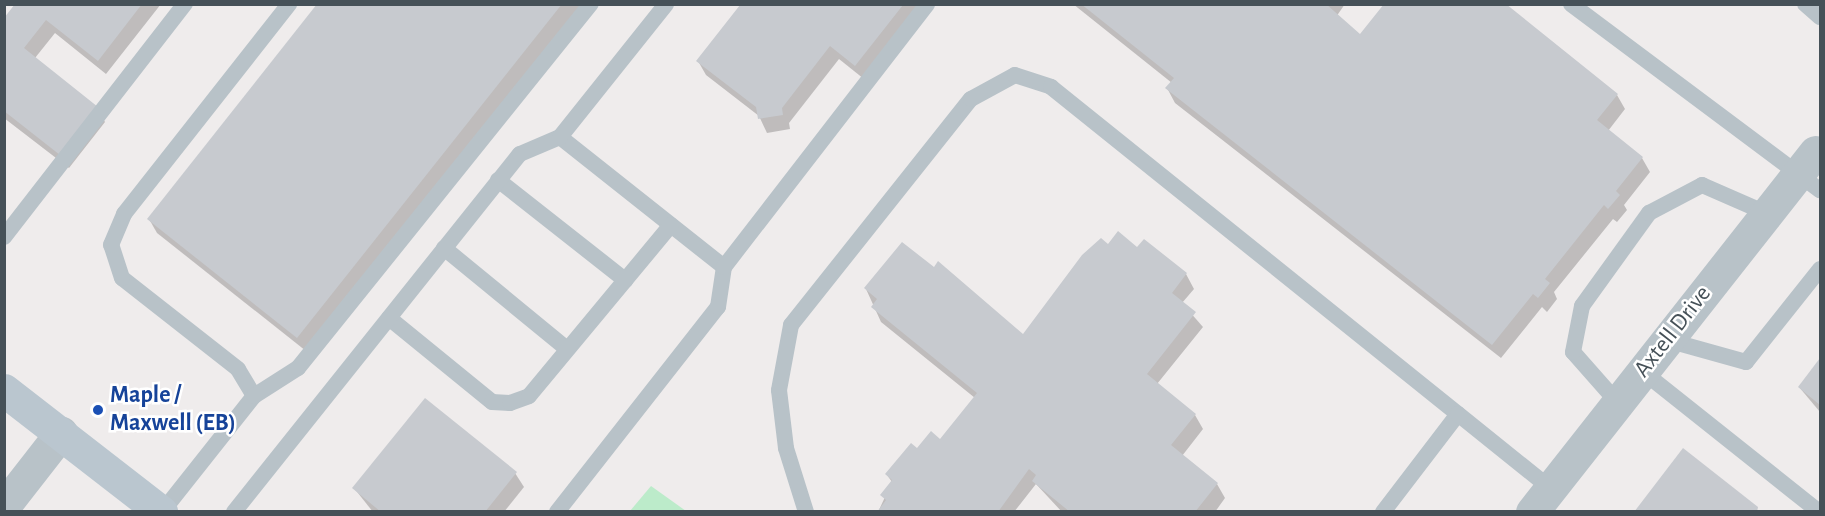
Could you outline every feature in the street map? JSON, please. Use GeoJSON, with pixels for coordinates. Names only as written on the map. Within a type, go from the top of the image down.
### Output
{"type":"FeatureCollection","features":[{"type":"Feature","properties":{"kind":"main road"},"geometry":{"type":"LineString","coordinates":[[4,390],[162,512]]}},
{"type":"Feature","properties":{"kind":"street","name":"Axtell Drive"},"geometry":{"type":"LineString","coordinates":[[1541,500],[1766,213],[1813,165]]}},
{"type":"Feature","properties":{"kind":"street"},"geometry":{"type":"LineString","coordinates":[[4,506],[61,433]]}},
{"type":"Feature","properties":{"kind":"lane"},"geometry":{"type":"LineString","coordinates":[[4,237],[185,4]]}},
{"type":"Feature","properties":{"kind":"lane"},"geometry":{"type":"LineString","coordinates":[[254,396],[238,369],[122,278],[111,245],[124,213],[289,4]]}},
{"type":"Feature","properties":{"kind":"lane"},"geometry":{"type":"LineString","coordinates":[[162,512],[254,396],[298,368],[591,4]]}},
{"type":"Feature","properties":{"kind":"lane"},"geometry":{"type":"LineString","coordinates":[[234,512],[520,154],[560,137],[666,4]]}},
{"type":"Feature","properties":{"kind":"lane"},"geometry":{"type":"LineString","coordinates":[[557,512],[718,307],[724,267],[927,4]]}},
{"type":"Feature","properties":{"kind":"lane"},"geometry":{"type":"LineString","coordinates":[[1571,4],[1813,165]]}},
{"type":"Feature","properties":{"kind":"lane"},"geometry":{"type":"LineString","coordinates":[[1805,4],[1821,17]]}},
{"type":"Feature","properties":{"kind":"lane"},"geometry":{"type":"LineString","coordinates":[[806,512],[786,448],[779,390],[791,325],[971,99],[1015,75],[1052,87],[1458,414],[1541,500]]}},
{"type":"Feature","properties":{"kind":"lane"},"geometry":{"type":"LineString","coordinates":[[560,137],[724,267]]}},
{"type":"Feature","properties":{"kind":"lane"},"geometry":{"type":"LineString","coordinates":[[498,180],[625,280]]}},
{"type":"Feature","properties":{"kind":"lane"},"geometry":{"type":"LineString","coordinates":[[1618,403],[1573,352],[1582,306],[1648,213],[1702,185],[1766,213]]}},
{"type":"Feature","properties":{"kind":"lane"},"geometry":{"type":"LineString","coordinates":[[388,318],[492,402],[510,403],[529,396],[671,225]]}},
{"type":"Feature","properties":{"kind":"lane"},"geometry":{"type":"LineString","coordinates":[[444,248],[567,349]]}},
{"type":"Feature","properties":{"kind":"lane"},"geometry":{"type":"LineString","coordinates":[[1667,340],[1746,362],[1821,269]]}},
{"type":"Feature","properties":{"kind":"lane"},"geometry":{"type":"LineString","coordinates":[[1642,371],[1819,512]]}},
{"type":"Feature","properties":{"kind":"lane"},"geometry":{"type":"LineString","coordinates":[[1383,512],[1458,414]]}},
{"type":"Feature","properties":{"kind":"green space"},"geometry":{"type":"Polygon","coordinates":[[[651,486],[686,511],[630,511],[651,486]]]}},
{"type":"Feature","properties":{"kind":"building"},"geometry":{"type":"Polygon","coordinates":[[[15,4],[142,4],[98,61],[46,20],[24,48],[98,107],[60,155],[4,111],[4,18],[15,4]]]}},
{"type":"Feature","properties":{"kind":"building"},"geometry":{"type":"Polygon","coordinates":[[[317,4],[562,4],[297,338],[147,219],[317,4]]]}},
{"type":"Feature","properties":{"kind":"building"},"geometry":{"type":"Polygon","coordinates":[[[1081,4],[1326,4],[1360,34],[1384,4],[1506,4],[1618,94],[1597,120],[1643,157],[1616,191],[1620,195],[1608,209],[1604,205],[1545,279],[1550,283],[1538,298],[1533,294],[1492,345],[1165,88],[1174,78],[1081,4]]]}},
{"type":"Feature","properties":{"kind":"building"},"geometry":{"type":"Polygon","coordinates":[[[740,5],[903,5],[855,66],[830,46],[782,108],[783,115],[758,119],[756,107],[696,61],[740,5]]]}},
{"type":"Feature","properties":{"kind":"building"},"geometry":{"type":"Polygon","coordinates":[[[1118,231],[1137,247],[1144,239],[1187,273],[1172,293],[1196,312],[1147,374],[1196,414],[1171,445],[1218,483],[1195,512],[1070,512],[1032,481],[1036,475],[1029,469],[998,512],[877,512],[886,500],[880,495],[892,480],[885,474],[911,443],[917,448],[931,431],[940,439],[977,393],[871,307],[877,299],[864,288],[902,242],[934,267],[938,261],[1023,334],[1082,255],[1101,238],[1108,244],[1118,231]]]}},
{"type":"Feature","properties":{"kind":"building"},"geometry":{"type":"Polygon","coordinates":[[[1820,358],[1820,405],[1798,387],[1820,358]]]}},
{"type":"Feature","properties":{"kind":"building"},"geometry":{"type":"Polygon","coordinates":[[[425,398],[517,472],[485,512],[381,512],[352,488],[425,398]]]}},
{"type":"Feature","properties":{"kind":"building"},"geometry":{"type":"Polygon","coordinates":[[[1683,448],[1758,507],[1757,512],[1634,512],[1683,448]]]}},
{"type":"Feature","properties":{"kind":"place","name":"Maple / Maxwell (EB)"},"geometry":{"type":"Point","coordinates":[98,410]}}]}
